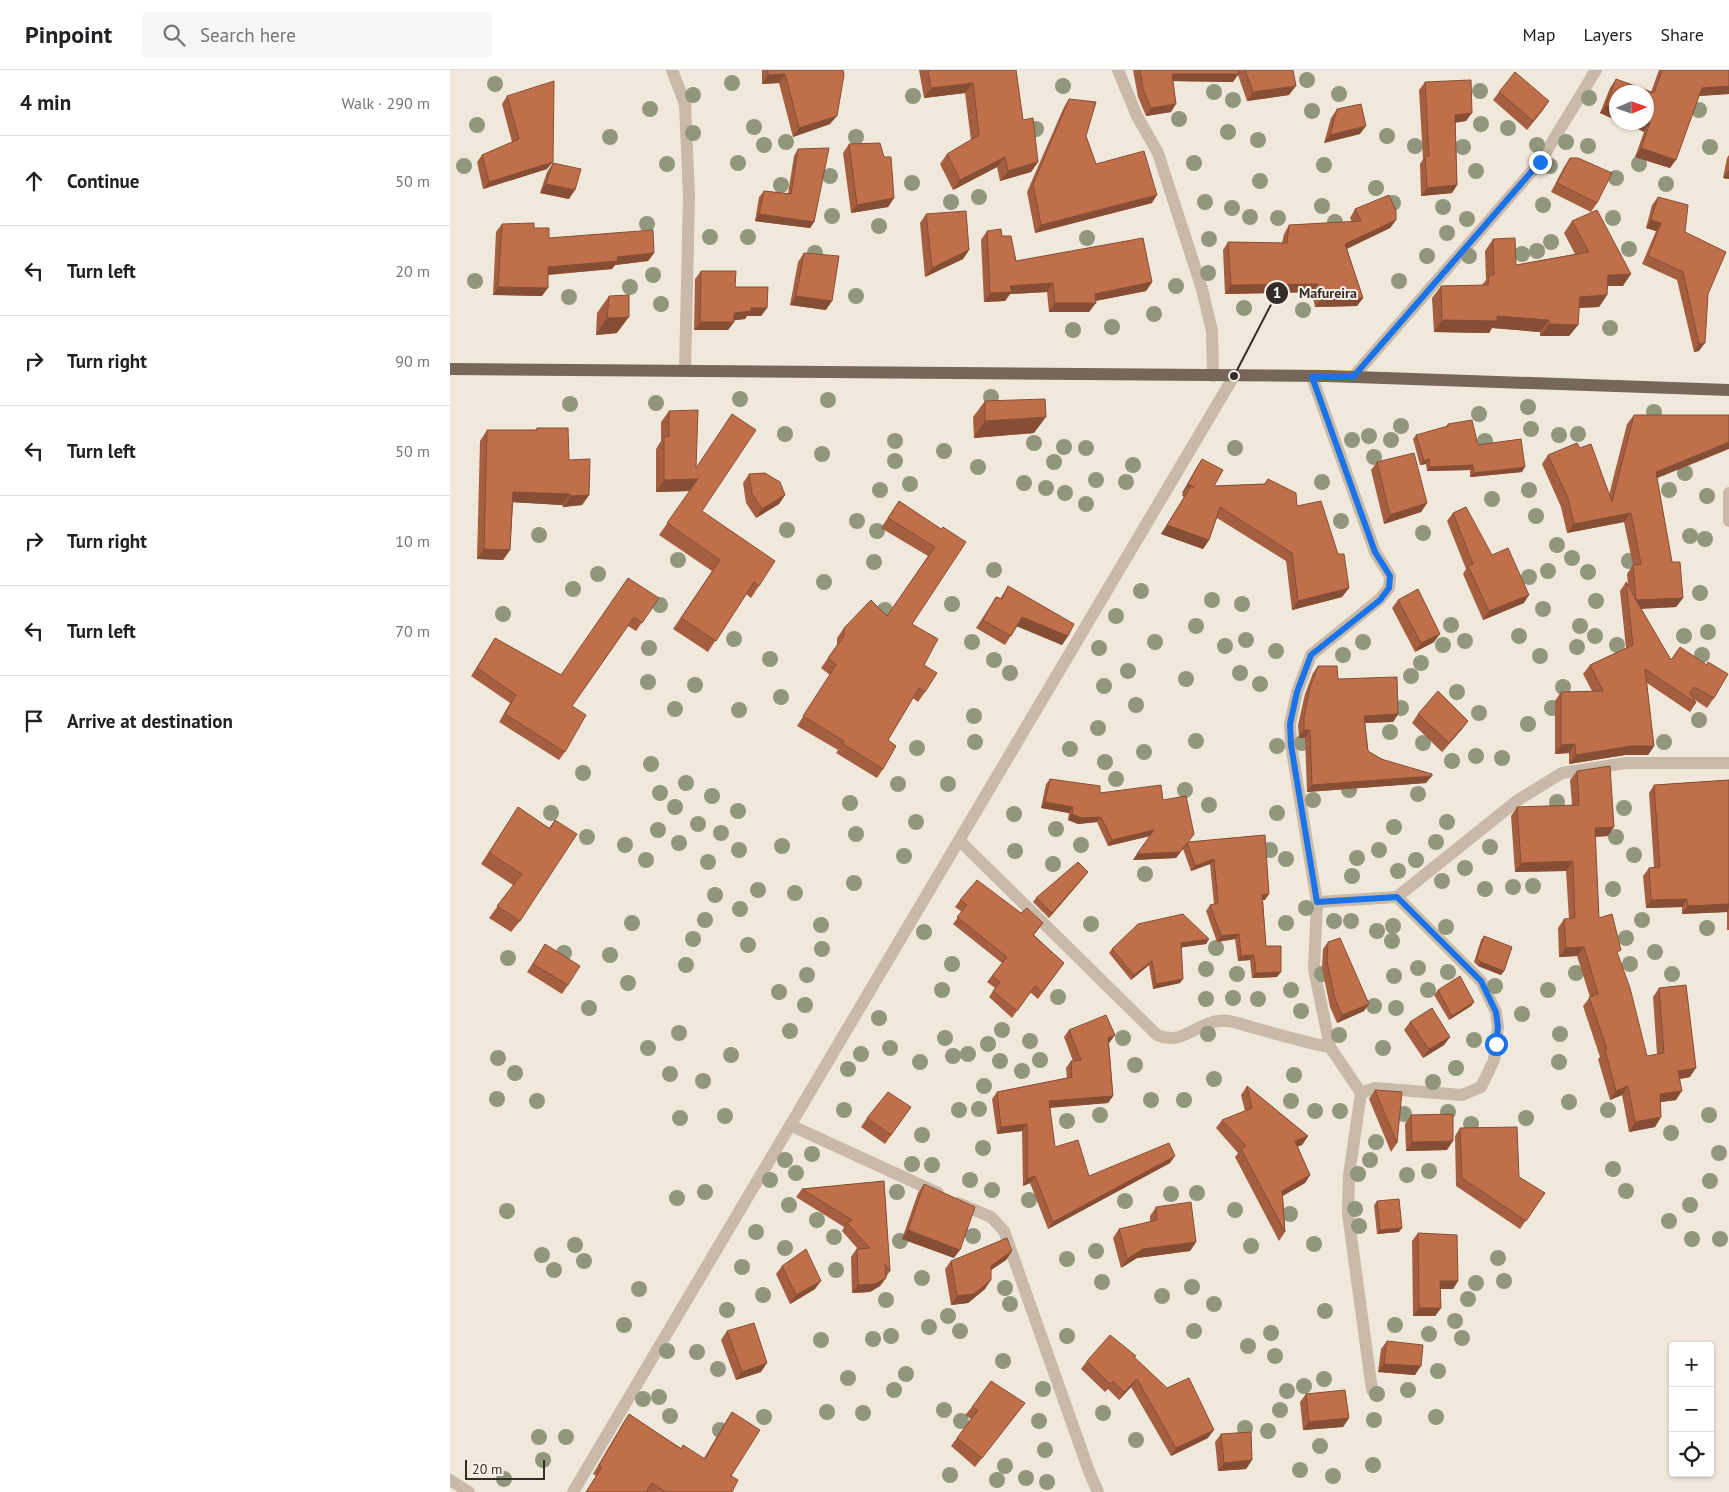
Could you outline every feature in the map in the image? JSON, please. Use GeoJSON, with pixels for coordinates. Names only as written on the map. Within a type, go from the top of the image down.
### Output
{"type":"FeatureCollection","features":[{"type":"Feature","properties":{"kind":"main road"},"geometry":{"type":"LineString","coordinates":[[450,369],[1353,377],[1729,390]]}},
{"type":"Feature","properties":{"kind":"street"},"geometry":{"type":"LineString","coordinates":[[672,70],[686,104],[689,196],[686,371]]}},
{"type":"Feature","properties":{"kind":"street"},"geometry":{"type":"LineString","coordinates":[[1118,70],[1137,116],[1158,153],[1202,290],[1212,330],[1213,376]]}},
{"type":"Feature","properties":{"kind":"street"},"geometry":{"type":"LineString","coordinates":[[1353,377],[1540,162],[1596,70]]}},
{"type":"Feature","properties":{"kind":"street"},"geometry":{"type":"LineString","coordinates":[[573,1492],[1234,376]]}},
{"type":"Feature","properties":{"kind":"street"},"geometry":{"type":"LineString","coordinates":[[1312,377],[1375,552],[1390,576],[1389,588],[1380,600],[1311,655],[1297,692],[1290,724],[1291,745],[1317,902],[1314,970],[1330,1047],[1361,1093],[1349,1175],[1348,1214],[1372,1390]]}},
{"type":"Feature","properties":{"kind":"street"},"geometry":{"type":"LineString","coordinates":[[1729,493],[1729,521]]}},
{"type":"Feature","properties":{"kind":"street"},"geometry":{"type":"LineString","coordinates":[[1317,902],[1397,897],[1518,800],[1562,772],[1626,763],[1729,763]]}},
{"type":"Feature","properties":{"kind":"street"},"geometry":{"type":"LineString","coordinates":[[959,840],[1157,1035],[1169,1039],[1186,1035],[1206,1023],[1219,1020],[1237,1021],[1303,1042],[1330,1047]]}},
{"type":"Feature","properties":{"kind":"street"},"geometry":{"type":"LineString","coordinates":[[1361,1093],[1375,1088],[1462,1096],[1481,1087],[1494,1060],[1498,1027],[1496,1012],[1481,981],[1397,897]]}},
{"type":"Feature","properties":{"kind":"street"},"geometry":{"type":"LineString","coordinates":[[790,1125],[991,1217],[1004,1230],[1086,1464],[1098,1492]]}},
{"type":"Feature","properties":{"kind":"street"},"geometry":{"type":"LineString","coordinates":[[450,1480],[469,1492]]}},
{"type":"Feature","properties":{"kind":"building"},"geometry":{"type":"Polygon","coordinates":[[[768,70],[843,70],[844,75],[837,116],[799,128],[785,74],[768,75],[768,70]]]}},
{"type":"Feature","properties":{"kind":"building"},"geometry":{"type":"Polygon","coordinates":[[[928,70],[1016,70],[1023,120],[1033,118],[1038,162],[1008,171],[1005,157],[960,180],[947,154],[979,135],[973,83],[931,88],[928,70]]]}},
{"type":"Feature","properties":{"kind":"building"},"geometry":{"type":"Polygon","coordinates":[[[1140,70],[1239,70],[1238,74],[1172,74],[1176,104],[1151,108],[1143,89],[1140,70]]]}},
{"type":"Feature","properties":{"kind":"building"},"geometry":{"type":"Polygon","coordinates":[[[1245,70],[1293,70],[1296,86],[1253,92],[1245,70]]]}},
{"type":"Feature","properties":{"kind":"building"},"geometry":{"type":"Polygon","coordinates":[[[1662,70],[1729,70],[1729,86],[1702,88],[1676,160],[1641,148],[1647,130],[1654,130],[1654,93],[1662,70]]]}},
{"type":"Feature","properties":{"kind":"building"},"geometry":{"type":"Polygon","coordinates":[[[1515,72],[1549,101],[1533,121],[1499,92],[1515,72]]]}},
{"type":"Feature","properties":{"kind":"building"},"geometry":{"type":"Polygon","coordinates":[[[1616,79],[1632,85],[1614,85],[1616,79]]]}},
{"type":"Feature","properties":{"kind":"building"},"geometry":{"type":"Polygon","coordinates":[[[1471,80],[1472,113],[1455,115],[1457,185],[1427,188],[1425,156],[1429,156],[1425,82],[1471,80]]]}},
{"type":"Feature","properties":{"kind":"building"},"geometry":{"type":"Polygon","coordinates":[[[554,81],[553,162],[489,182],[482,155],[519,139],[507,96],[554,81]]]}},
{"type":"Feature","properties":{"kind":"building"},"geometry":{"type":"Polygon","coordinates":[[[1069,99],[1096,102],[1086,136],[1096,164],[1144,151],[1157,195],[1041,225],[1033,184],[1069,99]]]}},
{"type":"Feature","properties":{"kind":"building"},"geometry":{"type":"Polygon","coordinates":[[[1361,104],[1366,126],[1330,135],[1337,109],[1361,104]]]}},
{"type":"Feature","properties":{"kind":"building"},"geometry":{"type":"Polygon","coordinates":[[[880,143],[884,157],[891,157],[894,198],[857,205],[849,144],[880,143]]]}},
{"type":"Feature","properties":{"kind":"building"},"geometry":{"type":"Polygon","coordinates":[[[829,148],[814,222],[759,214],[764,191],[791,194],[798,149],[829,148]]]}},
{"type":"Feature","properties":{"kind":"building"},"geometry":{"type":"Polygon","coordinates":[[[1570,158],[1578,158],[1612,173],[1597,203],[1557,183],[1570,158]]]}},
{"type":"Feature","properties":{"kind":"building"},"geometry":{"type":"Polygon","coordinates":[[[553,163],[581,169],[575,190],[546,184],[553,163]]]}},
{"type":"Feature","properties":{"kind":"building"},"geometry":{"type":"Polygon","coordinates":[[[1389,195],[1396,211],[1396,220],[1345,244],[1363,298],[1321,299],[1318,284],[1231,285],[1228,242],[1287,243],[1289,225],[1361,221],[1355,209],[1389,195]]]}},
{"type":"Feature","properties":{"kind":"building"},"geometry":{"type":"Polygon","coordinates":[[[1658,197],[1688,205],[1685,232],[1726,252],[1708,294],[1705,343],[1699,344],[1683,272],[1648,256],[1661,223],[1651,220],[1658,197]]]}},
{"type":"Feature","properties":{"kind":"building"},"geometry":{"type":"Polygon","coordinates":[[[1597,210],[1631,274],[1608,275],[1607,295],[1580,297],[1578,325],[1549,324],[1549,320],[1497,316],[1497,321],[1442,320],[1441,286],[1488,285],[1489,275],[1494,275],[1493,239],[1515,238],[1516,265],[1589,252],[1572,221],[1597,210]]]}},
{"type":"Feature","properties":{"kind":"building"},"geometry":{"type":"Polygon","coordinates":[[[966,211],[969,250],[932,268],[926,214],[966,211]]]}},
{"type":"Feature","properties":{"kind":"building"},"geometry":{"type":"Polygon","coordinates":[[[534,223],[534,228],[549,228],[549,238],[653,230],[654,253],[617,257],[618,261],[548,267],[548,288],[498,287],[502,224],[534,223]]]}},
{"type":"Feature","properties":{"kind":"building"},"geometry":{"type":"Polygon","coordinates":[[[1001,229],[1002,236],[1011,236],[1016,261],[1143,238],[1152,282],[1095,294],[1096,303],[1055,303],[1053,283],[1010,286],[1012,292],[990,293],[987,231],[1001,229]]]}},
{"type":"Feature","properties":{"kind":"building"},"geometry":{"type":"Polygon","coordinates":[[[804,253],[839,256],[832,301],[796,296],[804,253]]]}},
{"type":"Feature","properties":{"kind":"building"},"geometry":{"type":"Polygon","coordinates":[[[701,271],[736,271],[735,287],[768,287],[767,308],[751,308],[751,311],[734,313],[734,322],[700,322],[701,271]]]}},
{"type":"Feature","properties":{"kind":"building"},"geometry":{"type":"Polygon","coordinates":[[[629,295],[629,317],[607,318],[609,296],[629,295]]]}},
{"type":"Feature","properties":{"kind":"building"},"geometry":{"type":"Polygon","coordinates":[[[1045,399],[1046,417],[985,421],[985,401],[1045,399]]]}},
{"type":"Feature","properties":{"kind":"building"},"geometry":{"type":"Polygon","coordinates":[[[698,410],[696,468],[732,414],[756,430],[702,511],[775,561],[759,586],[754,582],[716,641],[681,618],[720,560],[667,523],[698,479],[664,480],[664,437],[669,436],[669,411],[698,410]]]}},
{"type":"Feature","properties":{"kind":"building"},"geometry":{"type":"Polygon","coordinates":[[[1634,415],[1729,415],[1729,442],[1656,472],[1672,562],[1680,562],[1683,598],[1636,600],[1633,565],[1641,564],[1631,513],[1574,524],[1568,498],[1548,455],[1577,443],[1580,448],[1591,444],[1612,502],[1634,415]]]}},
{"type":"Feature","properties":{"kind":"building"},"geometry":{"type":"Polygon","coordinates":[[[1472,420],[1478,445],[1521,439],[1525,467],[1474,473],[1473,465],[1430,467],[1429,459],[1424,461],[1416,435],[1448,426],[1448,424],[1472,420]]]}},
{"type":"Feature","properties":{"kind":"building"},"geometry":{"type":"Polygon","coordinates":[[[537,428],[568,428],[569,460],[590,459],[589,495],[570,496],[570,494],[513,492],[510,550],[484,549],[487,430],[537,430],[537,428]]]}},
{"type":"Feature","properties":{"kind":"building"},"geometry":{"type":"Polygon","coordinates":[[[1414,453],[1427,503],[1390,515],[1377,462],[1414,453]]]}},
{"type":"Feature","properties":{"kind":"building"},"geometry":{"type":"Polygon","coordinates":[[[1202,459],[1223,470],[1214,486],[1265,484],[1268,479],[1296,493],[1297,506],[1321,501],[1338,554],[1344,554],[1349,588],[1298,601],[1292,553],[1220,507],[1209,540],[1167,525],[1190,488],[1188,487],[1194,487],[1188,484],[1202,459]]]}},
{"type":"Feature","properties":{"kind":"building"},"geometry":{"type":"Polygon","coordinates":[[[765,473],[780,482],[785,495],[762,509],[752,494],[749,474],[765,473]]]}},
{"type":"Feature","properties":{"kind":"building"},"geometry":{"type":"Polygon","coordinates":[[[899,501],[941,529],[943,527],[966,542],[912,624],[938,639],[924,665],[937,673],[925,692],[919,688],[888,740],[896,746],[883,769],[843,744],[844,741],[803,716],[836,665],[828,658],[844,636],[844,628],[871,600],[887,616],[935,547],[888,518],[899,501]]]}},
{"type":"Feature","properties":{"kind":"building"},"geometry":{"type":"Polygon","coordinates":[[[1466,507],[1492,555],[1508,548],[1529,595],[1489,611],[1468,566],[1473,564],[1453,513],[1466,507]]]}},
{"type":"Feature","properties":{"kind":"building"},"geometry":{"type":"Polygon","coordinates":[[[628,578],[659,598],[642,623],[634,617],[572,706],[586,715],[565,752],[505,714],[516,695],[477,668],[495,638],[561,675],[628,578]]]}},
{"type":"Feature","properties":{"kind":"building"},"geometry":{"type":"Polygon","coordinates":[[[1626,582],[1671,660],[1680,647],[1707,665],[1708,662],[1728,674],[1714,698],[1694,687],[1690,693],[1696,703],[1645,669],[1654,746],[1631,746],[1576,755],[1575,744],[1561,745],[1561,692],[1603,691],[1590,665],[1633,645],[1626,582]]]}},
{"type":"Feature","properties":{"kind":"building"},"geometry":{"type":"Polygon","coordinates":[[[1008,586],[1074,624],[1068,636],[1022,617],[1011,636],[983,620],[996,597],[1002,599],[1008,586]]]}},
{"type":"Feature","properties":{"kind":"building"},"geometry":{"type":"Polygon","coordinates":[[[1418,589],[1440,634],[1421,643],[1398,600],[1418,589]]]}},
{"type":"Feature","properties":{"kind":"building"},"geometry":{"type":"Polygon","coordinates":[[[1318,666],[1337,666],[1338,679],[1397,677],[1398,714],[1364,716],[1368,751],[1381,759],[1432,774],[1432,776],[1312,785],[1310,730],[1304,730],[1304,717],[1310,687],[1318,666]]]}},
{"type":"Feature","properties":{"kind":"building"},"geometry":{"type":"Polygon","coordinates":[[[1438,691],[1468,721],[1449,743],[1418,714],[1438,691]]]}},
{"type":"Feature","properties":{"kind":"building"},"geometry":{"type":"Polygon","coordinates":[[[1610,766],[1614,827],[1595,828],[1599,918],[1612,914],[1621,950],[1617,952],[1630,988],[1647,1056],[1664,1053],[1659,988],[1686,985],[1696,1068],[1678,1071],[1682,1091],[1660,1094],[1661,1117],[1635,1122],[1628,1086],[1616,1091],[1605,1050],[1607,1049],[1589,997],[1598,994],[1584,947],[1566,948],[1564,919],[1575,918],[1573,861],[1521,863],[1517,807],[1579,805],[1577,771],[1610,766]]]}},
{"type":"Feature","properties":{"kind":"building"},"geometry":{"type":"Polygon","coordinates":[[[1050,779],[1100,786],[1100,793],[1161,785],[1163,800],[1186,796],[1194,834],[1188,842],[1265,835],[1269,894],[1262,895],[1266,946],[1281,946],[1281,972],[1256,973],[1254,955],[1241,956],[1239,934],[1221,936],[1210,905],[1218,903],[1214,859],[1195,866],[1187,843],[1180,852],[1137,854],[1154,830],[1112,840],[1101,817],[1082,818],[1072,814],[1073,807],[1045,802],[1050,779]]]}},
{"type":"Feature","properties":{"kind":"building"},"geometry":{"type":"Polygon","coordinates":[[[1729,780],[1729,904],[1688,906],[1687,899],[1651,900],[1649,868],[1660,867],[1654,785],[1729,780]]]}},
{"type":"Feature","properties":{"kind":"building"},"geometry":{"type":"Polygon","coordinates":[[[518,807],[550,829],[555,820],[577,834],[520,921],[497,906],[522,874],[489,853],[518,807]]]}},
{"type":"Feature","properties":{"kind":"building"},"geometry":{"type":"Polygon","coordinates":[[[1078,862],[1088,872],[1052,913],[1036,898],[1078,862]]]}},
{"type":"Feature","properties":{"kind":"building"},"geometry":{"type":"Polygon","coordinates":[[[977,880],[1021,913],[1027,908],[1043,923],[1033,935],[1064,963],[1042,992],[1035,986],[1017,1011],[993,991],[1000,982],[992,976],[1007,957],[957,917],[967,905],[960,900],[977,880]]]}},
{"type":"Feature","properties":{"kind":"building"},"geometry":{"type":"Polygon","coordinates":[[[1183,914],[1209,939],[1181,943],[1183,979],[1156,984],[1152,961],[1134,975],[1112,949],[1138,924],[1183,914]]]}},
{"type":"Feature","properties":{"kind":"building"},"geometry":{"type":"Polygon","coordinates":[[[1484,936],[1512,947],[1504,971],[1481,962],[1477,958],[1484,936]]]}},
{"type":"Feature","properties":{"kind":"building"},"geometry":{"type":"Polygon","coordinates":[[[1340,938],[1369,1004],[1342,1015],[1335,999],[1327,961],[1328,942],[1340,938]]]}},
{"type":"Feature","properties":{"kind":"building"},"geometry":{"type":"Polygon","coordinates":[[[545,944],[580,966],[568,985],[533,964],[545,944]]]}},
{"type":"Feature","properties":{"kind":"building"},"geometry":{"type":"Polygon","coordinates":[[[1460,976],[1474,1002],[1452,1016],[1438,990],[1460,976]]]}},
{"type":"Feature","properties":{"kind":"building"},"geometry":{"type":"Polygon","coordinates":[[[1432,1008],[1450,1037],[1429,1049],[1410,1022],[1432,1008]]]}},
{"type":"Feature","properties":{"kind":"building"},"geometry":{"type":"Polygon","coordinates":[[[1106,1015],[1115,1035],[1108,1038],[1113,1096],[1049,1101],[1055,1147],[1078,1140],[1089,1176],[1169,1143],[1175,1156],[1053,1222],[1035,1176],[1027,1179],[1027,1124],[1001,1127],[997,1092],[1072,1077],[1071,1061],[1081,1060],[1069,1030],[1106,1015]]]}},
{"type":"Feature","properties":{"kind":"building"},"geometry":{"type":"Polygon","coordinates":[[[1247,1086],[1308,1136],[1295,1141],[1310,1175],[1282,1191],[1285,1232],[1241,1149],[1246,1146],[1222,1120],[1252,1108],[1247,1086]]]}},
{"type":"Feature","properties":{"kind":"building"},"geometry":{"type":"Polygon","coordinates":[[[1375,1090],[1402,1092],[1397,1143],[1375,1090]]]}},
{"type":"Feature","properties":{"kind":"building"},"geometry":{"type":"Polygon","coordinates":[[[888,1092],[911,1107],[891,1135],[867,1118],[888,1092]]]}},
{"type":"Feature","properties":{"kind":"building"},"geometry":{"type":"Polygon","coordinates":[[[1453,1114],[1453,1141],[1412,1142],[1411,1115],[1453,1114]]]}},
{"type":"Feature","properties":{"kind":"building"},"geometry":{"type":"Polygon","coordinates":[[[1517,1127],[1519,1177],[1545,1193],[1526,1221],[1462,1178],[1460,1128],[1517,1127]]]}},
{"type":"Feature","properties":{"kind":"building"},"geometry":{"type":"Polygon","coordinates":[[[884,1181],[890,1271],[885,1264],[886,1278],[875,1284],[858,1285],[857,1249],[870,1248],[847,1223],[852,1220],[802,1189],[884,1181]]]}},
{"type":"Feature","properties":{"kind":"building"},"geometry":{"type":"Polygon","coordinates":[[[924,1184],[975,1207],[960,1250],[908,1230],[924,1184]]]}},
{"type":"Feature","properties":{"kind":"building"},"geometry":{"type":"Polygon","coordinates":[[[1399,1199],[1402,1228],[1380,1230],[1377,1201],[1399,1199]]]}},
{"type":"Feature","properties":{"kind":"building"},"geometry":{"type":"Polygon","coordinates":[[[1191,1202],[1196,1242],[1143,1249],[1127,1259],[1119,1229],[1157,1220],[1156,1207],[1191,1202]]]}},
{"type":"Feature","properties":{"kind":"building"},"geometry":{"type":"Polygon","coordinates":[[[1418,1233],[1457,1235],[1458,1281],[1440,1281],[1441,1308],[1419,1308],[1418,1233]]]}},
{"type":"Feature","properties":{"kind":"building"},"geometry":{"type":"Polygon","coordinates":[[[1007,1238],[1012,1251],[991,1266],[991,1280],[974,1294],[957,1296],[951,1261],[1007,1238]]]}},
{"type":"Feature","properties":{"kind":"building"},"geometry":{"type":"Polygon","coordinates":[[[806,1249],[821,1281],[796,1295],[782,1266],[806,1249]]]}},
{"type":"Feature","properties":{"kind":"building"},"geometry":{"type":"Polygon","coordinates":[[[754,1323],[767,1363],[742,1372],[727,1331],[754,1323]]]}},
{"type":"Feature","properties":{"kind":"building"},"geometry":{"type":"Polygon","coordinates":[[[1110,1335],[1136,1356],[1134,1357],[1167,1388],[1189,1378],[1214,1430],[1176,1448],[1137,1379],[1124,1392],[1113,1381],[1110,1384],[1087,1361],[1110,1335]]]}},
{"type":"Feature","properties":{"kind":"building"},"geometry":{"type":"Polygon","coordinates":[[[1387,1341],[1423,1345],[1421,1366],[1384,1364],[1387,1341]]]}},
{"type":"Feature","properties":{"kind":"building"},"geometry":{"type":"Polygon","coordinates":[[[991,1381],[1025,1403],[982,1458],[957,1438],[978,1410],[972,1407],[991,1381]]]}},
{"type":"Feature","properties":{"kind":"building"},"geometry":{"type":"Polygon","coordinates":[[[1345,1390],[1349,1418],[1309,1422],[1306,1394],[1345,1390]]]}},
{"type":"Feature","properties":{"kind":"building"},"geometry":{"type":"Polygon","coordinates":[[[732,1412],[760,1430],[731,1476],[738,1480],[732,1492],[666,1492],[652,1483],[646,1492],[586,1492],[602,1467],[599,1465],[629,1414],[681,1449],[683,1445],[705,1459],[732,1412]]]}},
{"type":"Feature","properties":{"kind":"building"},"geometry":{"type":"Polygon","coordinates":[[[1251,1432],[1252,1460],[1224,1463],[1221,1434],[1251,1432]]]}},
{"type":"Feature","properties":{"kind":"place","name":"Mafureira"},"geometry":{"type":"Point","coordinates":[1234,376]}},
{"type":"Feature","properties":{"kind":"route"},"geometry":{"type":"LineString","coordinates":[[1496,1044],[1498,1027],[1496,1012],[1481,981],[1397,897],[1317,902],[1291,745],[1290,724],[1297,692],[1311,655],[1380,600],[1389,588],[1390,576],[1375,552],[1312,377],[1353,377],[1540,162]]}}]}
